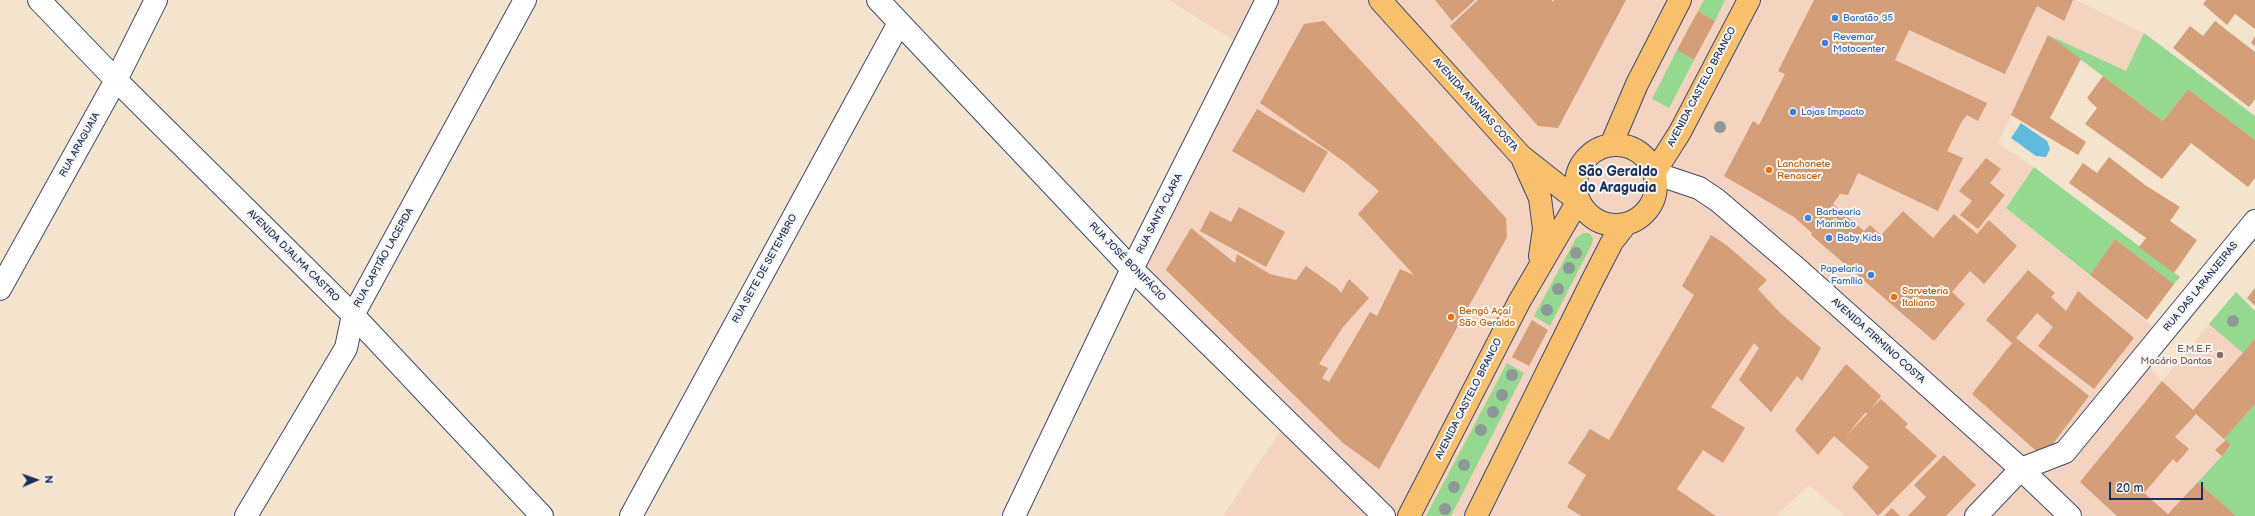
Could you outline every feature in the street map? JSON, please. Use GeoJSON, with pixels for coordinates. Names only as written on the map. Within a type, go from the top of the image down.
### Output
{"type":"FeatureCollection","features":[{"type":"Feature","properties":{"kind":"main road","name":"AVENIDA ANANIAS COSTA"},"geometry":{"type":"LineString","coordinates":[[1380,0],[1521,156],[1578,201]]}},
{"type":"Feature","properties":{"kind":"main road"},"geometry":{"type":"LineString","coordinates":[[1611,144],[1637,84],[1680,0]]}},
{"type":"Feature","properties":{"kind":"main road","name":"AVENIDA CASTELO BRANCO"},"geometry":{"type":"LineString","coordinates":[[1654,173],[1680,132],[1749,0]]}},
{"type":"Feature","properties":{"kind":"main road"},"geometry":{"type":"LineString","coordinates":[[1611,144],[1625,145],[1638,151],[1648,160],[1654,173],[1656,189],[1651,205],[1640,217],[1626,224],[1607,225],[1589,216],[1578,201],[1575,186],[1578,171],[1585,158],[1597,149],[1611,144]]}},
{"type":"Feature","properties":{"kind":"main road"},"geometry":{"type":"LineString","coordinates":[[1521,156],[1540,198],[1544,229],[1538,266]]}},
{"type":"Feature","properties":{"kind":"main road","name":"AVENIDA CASTELO BRANCO"},"geometry":{"type":"LineString","coordinates":[[1409,516],[1538,266],[1578,201]]}},
{"type":"Feature","properties":{"kind":"main road"},"geometry":{"type":"LineString","coordinates":[[1476,516],[1595,275],[1612,242],[1626,224]]}},
{"type":"Feature","properties":{"kind":"street","name":"AVENIDA DJALMA CASTRO"},"geometry":{"type":"LineString","coordinates":[[39,0],[116,80],[353,315],[542,516]]}},
{"type":"Feature","properties":{"kind":"street","name":"RUA ARAGUAIA"},"geometry":{"type":"LineString","coordinates":[[0,289],[116,80],[156,0]]}},
{"type":"Feature","properties":{"kind":"street","name":"RUA CAPITÃO LACERDA"},"geometry":{"type":"LineString","coordinates":[[246,516],[346,348],[353,315],[525,0]]}},
{"type":"Feature","properties":{"kind":"street","name":"RUA JOSÉ BONIFÁCIO"},"geometry":{"type":"LineString","coordinates":[[878,0],[1132,269],[1384,516]]}},
{"type":"Feature","properties":{"kind":"street","name":"RUA SANTA CLARA"},"geometry":{"type":"LineString","coordinates":[[1014,516],[1132,269],[1267,0]]}},
{"type":"Feature","properties":{"kind":"street","name":"RUA SETE DE SETEMBRO"},"geometry":{"type":"LineString","coordinates":[[631,516],[899,23]]}},
{"type":"Feature","properties":{"kind":"street","name":"AVENIDA FIRMINO COSTA"},"geometry":{"type":"LineString","coordinates":[[1654,173],[1698,188],[1717,200],[1793,265],[2021,469],[2070,516]]}},
{"type":"Feature","properties":{"kind":"street","name":"RUA DAS LARANJEIRAS"},"geometry":{"type":"LineString","coordinates":[[1976,516],[2021,469],[2065,452],[2255,221]]}},
{"type":"Feature","properties":{"kind":"shaded area"},"geometry":{"type":"Polygon","coordinates":[[[1169,0],[2076,0],[2144,33],[2126,71],[2084,52],[2019,100],[1998,143],[2034,167],[2006,208],[2162,334],[2142,359],[2162,381],[2236,292],[2255,311],[2255,516],[1845,516],[1809,485],[1776,516],[1223,516],[1288,420],[1138,273],[1247,49],[1169,0]]]}},
{"type":"Feature","properties":{"kind":"green space"},"geometry":{"type":"Polygon","coordinates":[[[1704,0],[1725,0],[1715,21],[1698,11],[1704,0]]]}},
{"type":"Feature","properties":{"kind":"green space"},"geometry":{"type":"Polygon","coordinates":[[[2144,33],[2255,116],[2255,140],[2188,89],[2163,121],[2048,35],[2126,71],[2144,33]]]}},
{"type":"Feature","properties":{"kind":"green space"},"geometry":{"type":"Polygon","coordinates":[[[1677,50],[1694,60],[1669,108],[1652,99],[1677,50]]]}},
{"type":"Feature","properties":{"kind":"green space"},"geometry":{"type":"Polygon","coordinates":[[[2034,167],[2180,277],[2174,284],[2115,239],[2090,275],[2006,208],[2034,167]]]}},
{"type":"Feature","properties":{"kind":"green space"},"geometry":{"type":"Polygon","coordinates":[[[1583,233],[1589,233],[1593,238],[1592,244],[1550,326],[1534,316],[1576,238],[1583,233]]]}},
{"type":"Feature","properties":{"kind":"green space"},"geometry":{"type":"Polygon","coordinates":[[[2236,292],[2255,311],[2255,339],[2243,353],[2209,324],[2236,292]]]}},
{"type":"Feature","properties":{"kind":"green space"},"geometry":{"type":"Polygon","coordinates":[[[1507,363],[1524,373],[1451,516],[1426,516],[1507,363]]]}},
{"type":"Feature","properties":{"kind":"green space"},"geometry":{"type":"Polygon","coordinates":[[[2255,404],[2255,516],[2236,516],[2198,482],[2231,446],[2224,439],[2255,404]]]}},
{"type":"Feature","properties":{"kind":"water"},"geometry":{"type":"Polygon","coordinates":[[[2021,123],[2047,141],[2050,149],[2046,157],[2036,156],[2011,138],[2021,123]]]}},
{"type":"Feature","properties":{"kind":"building"},"geometry":{"type":"Polygon","coordinates":[[[1435,0],[1475,0],[1452,21],[1435,0]]]}},
{"type":"Feature","properties":{"kind":"building"},"geometry":{"type":"Polygon","coordinates":[[[1478,0],[1551,0],[1553,2],[1554,0],[1626,0],[1558,128],[1538,126],[1450,26],[1478,0]]]}},
{"type":"Feature","properties":{"kind":"building"},"geometry":{"type":"Polygon","coordinates":[[[1814,0],[2073,0],[2064,21],[2037,6],[2005,74],[1909,30],[1895,60],[1987,103],[1978,121],[1967,115],[1962,121],[1947,151],[1963,158],[1938,211],[1858,173],[1848,195],[1840,194],[1833,204],[1864,231],[1870,225],[1881,235],[1903,211],[1933,238],[1954,214],[1977,234],[1989,220],[2017,246],[1984,284],[1970,271],[1952,292],[1965,304],[1934,341],[1811,235],[1812,233],[1794,217],[1724,176],[1753,121],[1759,125],[1785,74],[1778,71],[1814,0]]]}},
{"type":"Feature","properties":{"kind":"building"},"geometry":{"type":"Polygon","coordinates":[[[2206,0],[2255,0],[2255,29],[2235,14],[2227,25],[2203,4],[2206,0]]]}},
{"type":"Feature","properties":{"kind":"building"},"geometry":{"type":"Polygon","coordinates":[[[1698,11],[1715,21],[1694,60],[1677,50],[1698,11]]]}},
{"type":"Feature","properties":{"kind":"building"},"geometry":{"type":"Polygon","coordinates":[[[1324,21],[1506,218],[1507,237],[1379,469],[1343,443],[1166,270],[1191,228],[1235,263],[1237,254],[1270,274],[1296,280],[1306,266],[1337,288],[1341,293],[1349,279],[1369,298],[1343,327],[1319,364],[1328,368],[1322,378],[1329,382],[1370,312],[1377,316],[1400,269],[1414,275],[1358,214],[1379,191],[1346,163],[1260,103],[1304,24],[1324,21]]]}},
{"type":"Feature","properties":{"kind":"building"},"geometry":{"type":"Polygon","coordinates":[[[2215,21],[2255,52],[2255,99],[2249,107],[2173,48],[2190,26],[2203,36],[2215,21]]]}},
{"type":"Feature","properties":{"kind":"building"},"geometry":{"type":"Polygon","coordinates":[[[2048,35],[2081,59],[2050,118],[2086,142],[2078,155],[2011,115],[2048,35]]]}},
{"type":"Feature","properties":{"kind":"building"},"geometry":{"type":"Polygon","coordinates":[[[2255,36],[2255,46],[2251,43],[2255,36]]]}},
{"type":"Feature","properties":{"kind":"building"},"geometry":{"type":"Polygon","coordinates":[[[2103,76],[2163,121],[2188,89],[2255,140],[2255,178],[2248,187],[2191,143],[2162,179],[2085,124],[2097,108],[2087,98],[2103,76]]]}},
{"type":"Feature","properties":{"kind":"building"},"geometry":{"type":"Polygon","coordinates":[[[1257,109],[1328,152],[1304,193],[1232,151],[1257,109]]]}},
{"type":"Feature","properties":{"kind":"building"},"geometry":{"type":"Polygon","coordinates":[[[2109,157],[2145,185],[2180,207],[2170,221],[2197,240],[2174,273],[2139,247],[2146,238],[2069,183],[2083,163],[2097,173],[2109,157]]]}},
{"type":"Feature","properties":{"kind":"building"},"geometry":{"type":"Polygon","coordinates":[[[1986,158],[2001,169],[1990,183],[2005,195],[1978,229],[1960,215],[1972,201],[1959,191],[1986,158]]]}},
{"type":"Feature","properties":{"kind":"building"},"geometry":{"type":"Polygon","coordinates":[[[1239,207],[1285,232],[1266,267],[1200,231],[1210,211],[1231,222],[1239,207]]]}},
{"type":"Feature","properties":{"kind":"building"},"geometry":{"type":"Polygon","coordinates":[[[1711,235],[1725,244],[1767,280],[1758,289],[1780,313],[1821,348],[1802,381],[1797,376],[1771,412],[1739,380],[1759,348],[1754,343],[1711,407],[1745,428],[1723,463],[1703,450],[1677,489],[1716,516],[1581,516],[1567,507],[1586,475],[1568,463],[1590,429],[1609,440],[1694,295],[1682,286],[1711,235]]]}},
{"type":"Feature","properties":{"kind":"building"},"geometry":{"type":"Polygon","coordinates":[[[2115,239],[2174,284],[2147,320],[2090,275],[2115,239]]]}},
{"type":"Feature","properties":{"kind":"building"},"geometry":{"type":"Polygon","coordinates":[[[2028,270],[2055,293],[2051,297],[2066,311],[2078,291],[2134,338],[2094,389],[2038,346],[2053,327],[2037,313],[2016,338],[2089,396],[2043,457],[1972,394],[2012,343],[1986,320],[2028,270]]]}},
{"type":"Feature","properties":{"kind":"building"},"geometry":{"type":"Polygon","coordinates":[[[2255,288],[2255,306],[2247,298],[2255,288]]]}},
{"type":"Feature","properties":{"kind":"building"},"geometry":{"type":"Polygon","coordinates":[[[1532,320],[1548,330],[1529,366],[1512,357],[1532,320]]]}},
{"type":"Feature","properties":{"kind":"building"},"geometry":{"type":"Polygon","coordinates":[[[2255,339],[2255,404],[2224,439],[2196,414],[2175,437],[2189,449],[2177,463],[2173,459],[2144,493],[2168,514],[2198,482],[2236,516],[2117,516],[2080,482],[2162,381],[2193,410],[2255,339]]]}},
{"type":"Feature","properties":{"kind":"building"},"geometry":{"type":"Polygon","coordinates":[[[1846,364],[1881,396],[1871,409],[1881,399],[1908,424],[1905,427],[1937,456],[1878,516],[1852,487],[1869,467],[1834,436],[1818,455],[1795,430],[1846,364]],[[1865,413],[1846,436],[1868,413],[1865,413]]]}},
{"type":"Feature","properties":{"kind":"building"},"geometry":{"type":"Polygon","coordinates":[[[2226,440],[2231,445],[2222,456],[2215,450],[2226,440]]]}},
{"type":"Feature","properties":{"kind":"building"},"geometry":{"type":"Polygon","coordinates":[[[1944,455],[1976,485],[1946,516],[1908,516],[1926,497],[1914,485],[1944,455]]]}},
{"type":"Feature","properties":{"kind":"building"},"geometry":{"type":"Polygon","coordinates":[[[1892,508],[1900,516],[1884,516],[1892,508]]]}},
{"type":"Feature","properties":{"kind":"place","name":"Baratão 35"},"geometry":{"type":"Point","coordinates":[1835,18]}},
{"type":"Feature","properties":{"kind":"place","name":"Revemar Motocenter"},"geometry":{"type":"Point","coordinates":[1825,43]}},
{"type":"Feature","properties":{"kind":"place","name":"Lojas Impacto"},"geometry":{"type":"Point","coordinates":[1793,112]}},
{"type":"Feature","properties":{"kind":"place","name":"Lanchonete Renascer"},"geometry":{"type":"Point","coordinates":[1769,170]}},
{"type":"Feature","properties":{"kind":"place","name":"Barbearia Marimbo"},"geometry":{"type":"Point","coordinates":[1808,218]}},
{"type":"Feature","properties":{"kind":"place","name":"Baby Kids"},"geometry":{"type":"Point","coordinates":[1829,238]}},
{"type":"Feature","properties":{"kind":"place","name":"Papelaria Família"},"geometry":{"type":"Point","coordinates":[1871,275]}},
{"type":"Feature","properties":{"kind":"place","name":"Sorveteria Italiano"},"geometry":{"type":"Point","coordinates":[1894,297]}},
{"type":"Feature","properties":{"kind":"place","name":"Bengô Açaí São Geraldo"},"geometry":{"type":"Point","coordinates":[1451,317]}},
{"type":"Feature","properties":{"kind":"place","name":"E.M.E.F. Macário Dantas"},"geometry":{"type":"Point","coordinates":[2220,355]}},
{"type":"Feature","properties":{"kind":"district","name":"São Geraldo do Araguaia"},"geometry":{"type":"Point","coordinates":[1618,180]}}]}
